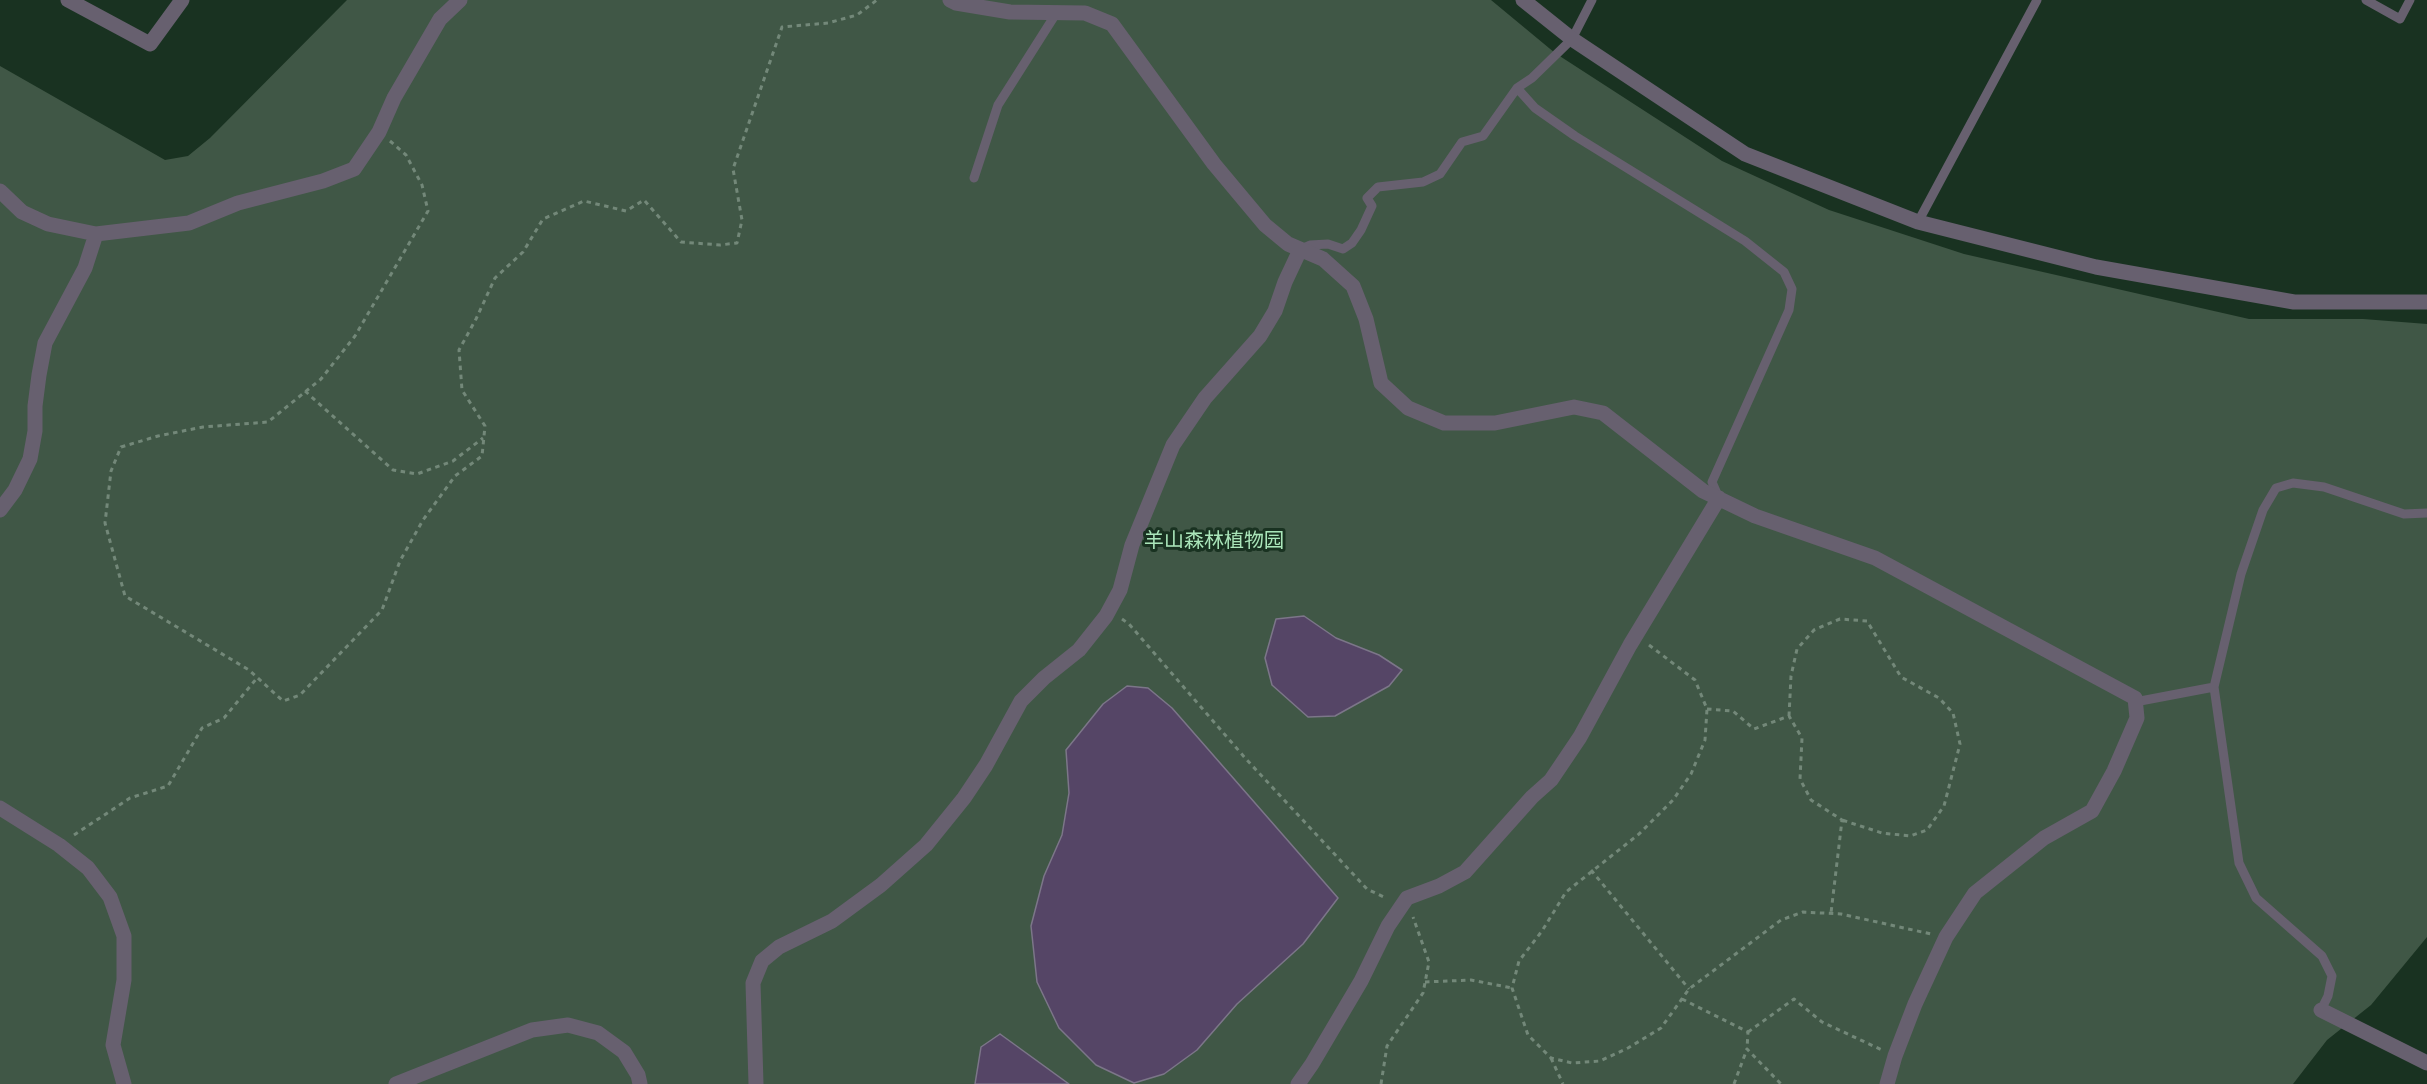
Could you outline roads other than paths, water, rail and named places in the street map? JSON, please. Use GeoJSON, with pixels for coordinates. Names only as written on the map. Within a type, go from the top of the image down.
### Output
{"type":"FeatureCollection","features":[{"type":"Feature","properties":{"kind":"street"},"geometry":{"type":"LineString","coordinates":[[68,0],[150,44],[182,0]]}},
{"type":"Feature","properties":{"kind":"street"},"geometry":{"type":"LineString","coordinates":[[0,191],[22,212],[48,224],[96,234],[189,223],[238,203],[322,181],[354,169],[380,132],[394,98],[440,19],[460,0]]}},
{"type":"Feature","properties":{"kind":"street"},"geometry":{"type":"LineString","coordinates":[[950,0],[1010,12],[1085,13],[1112,24],[1214,164],[1265,225],[1288,244],[1323,260],[1353,286],[1366,319],[1382,383],[1408,408],[1444,423],[1495,423],[1574,407],[1603,412],[1703,491],[1755,516],[1875,558],[1940,591],[2010,633],[2135,698],[2137,718],[2114,771],[2092,811],[2044,838],[1975,893],[1946,937],[1894,1056],[1887,1084]]}},
{"type":"Feature","properties":{"kind":"street"},"geometry":{"type":"LineString","coordinates":[[1523,0],[1572,39],[1745,154],[1918,222],[2096,267],[2294,302],[2427,302]]}},
{"type":"Feature","properties":{"kind":"street"},"geometry":{"type":"LineString","coordinates":[[0,510],[15,490],[30,459],[36,431],[35,405],[45,343],[85,268],[96,234]]}},
{"type":"Feature","properties":{"kind":"street"},"geometry":{"type":"LineString","coordinates":[[756,1084],[753,983],[762,961],[779,947],[832,921],[881,885],[926,845],[964,798],[986,765],[1021,701],[1044,678],[1079,650],[1110,610],[1120,590],[1132,545],[1173,445],[1205,398],[1260,336],[1275,311],[1300,249]]}},
{"type":"Feature","properties":{"kind":"street"},"geometry":{"type":"LineString","coordinates":[[1298,1084],[1361,981],[1388,926],[1404,902],[1465,872],[1532,797],[1551,780],[1580,737],[1636,635],[1719,498]]}},
{"type":"Feature","properties":{"kind":"street"},"geometry":{"type":"LineString","coordinates":[[0,808],[59,845],[88,868],[110,897],[124,936],[124,980],[113,1045],[124,1084]]}},
{"type":"Feature","properties":{"kind":"street"},"geometry":{"type":"LineString","coordinates":[[2321,1010],[2427,1063]]}},
{"type":"Feature","properties":{"kind":"street"},"geometry":{"type":"LineString","coordinates":[[396,1084],[532,1030],[568,1025],[598,1032],[624,1052],[638,1075],[640,1084]]}},
{"type":"Feature","properties":{"kind":"lane"},"geometry":{"type":"LineString","coordinates":[[1300,249],[1310,245],[1328,243],[1343,249],[1352,243],[1368,216],[1372,206],[1367,198],[1378,187],[1423,182],[1440,174],[1462,142],[1483,136],[1517,88],[1532,78],[1572,39],[1592,0]]}},
{"type":"Feature","properties":{"kind":"lane"},"geometry":{"type":"LineString","coordinates":[[1918,222],[2037,0]]}},
{"type":"Feature","properties":{"kind":"lane"},"geometry":{"type":"LineString","coordinates":[[2366,0],[2400,19],[2410,0]]}},
{"type":"Feature","properties":{"kind":"lane"},"geometry":{"type":"LineString","coordinates":[[974,178],[998,105],[1057,12]]}},
{"type":"Feature","properties":{"kind":"lane"},"geometry":{"type":"LineString","coordinates":[[1517,88],[1535,108],[1575,136],[1745,241],[1784,272],[1792,289],[1789,310],[1712,482],[1719,498]]}},
{"type":"Feature","properties":{"kind":"lane"},"geometry":{"type":"LineString","coordinates":[[2321,1010],[2328,996],[2332,976],[2322,956],[2256,898],[2240,862],[2214,687],[2241,574],[2262,510],[2276,488],[2293,483],[2324,487],[2404,514],[2427,513]]}},
{"type":"Feature","properties":{"kind":"lane"},"geometry":{"type":"LineString","coordinates":[[2135,702],[2214,687]]}},
{"type":"Feature","properties":{"kind":"park label","name":"羊山森林植物园"},"geometry":{"type":"Point","coordinates":[1214,542]}}]}
